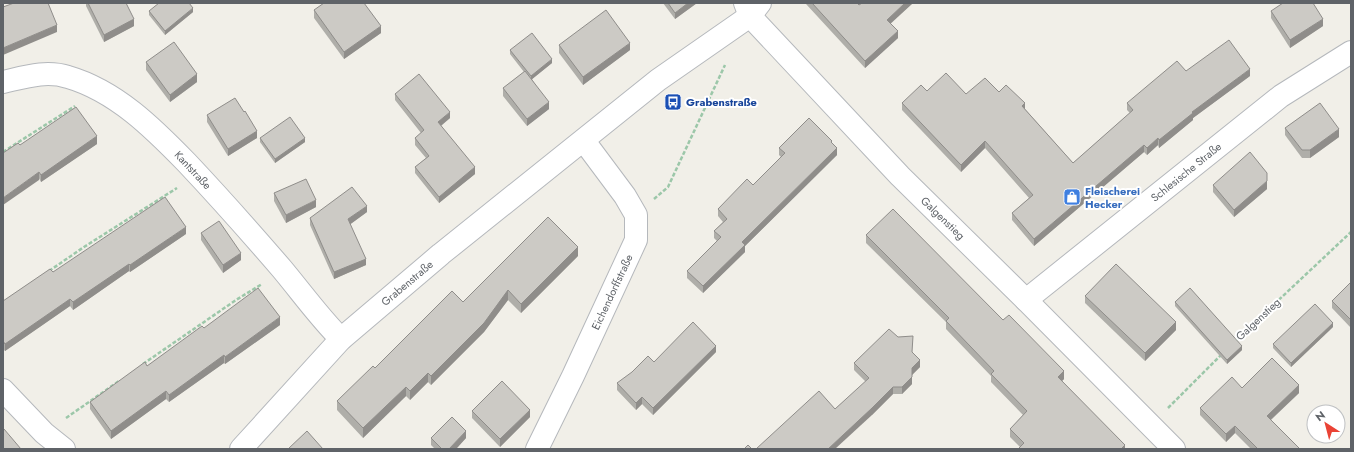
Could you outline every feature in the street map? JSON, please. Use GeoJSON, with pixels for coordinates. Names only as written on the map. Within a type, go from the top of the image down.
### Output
{"type":"FeatureCollection","features":[{"type":"Feature","properties":{"kind":"street","name":"Grabenstraße"},"geometry":{"type":"LineString","coordinates":[[241,449],[341,339],[441,254],[584,141],[658,80],[716,40],[752,7]]}},
{"type":"Feature","properties":{"kind":"street","name":"Galgenstieg"},"geometry":{"type":"LineString","coordinates":[[752,7],[900,176],[1174,449]]}},
{"type":"Feature","properties":{"kind":"street","name":"Schlesische Straße"},"geometry":{"type":"LineString","coordinates":[[1026,300],[1281,96],[1351,52]]}},
{"type":"Feature","properties":{"kind":"street","name":"Kantstraße"},"geometry":{"type":"LineString","coordinates":[[3,82],[38,73],[67,76],[100,89],[132,111],[172,148],[245,226],[284,271],[325,324],[341,339]]}},
{"type":"Feature","properties":{"kind":"street"},"geometry":{"type":"LineString","coordinates":[[584,141],[625,196],[636,215]]}},
{"type":"Feature","properties":{"kind":"street","name":"Eichendorffstraße"},"geometry":{"type":"LineString","coordinates":[[537,449],[573,376],[636,240],[636,215]]}},
{"type":"Feature","properties":{"kind":"street"},"geometry":{"type":"LineString","coordinates":[[3,390],[44,433],[64,449]]}},
{"type":"Feature","properties":{"kind":"path"},"geometry":{"type":"LineString","coordinates":[[636,215],[668,187],[726,62],[716,40]]}},
{"type":"Feature","properties":{"kind":"path"},"geometry":{"type":"LineString","coordinates":[[3,152],[100,89]]}},
{"type":"Feature","properties":{"kind":"path"},"geometry":{"type":"LineString","coordinates":[[46,273],[84,247],[198,175]]}},
{"type":"Feature","properties":{"kind":"path","name":"Galgenstieg"},"geometry":{"type":"LineString","coordinates":[[1234,342],[1351,232]]}},
{"type":"Feature","properties":{"kind":"path"},"geometry":{"type":"LineString","coordinates":[[140,366],[236,300],[284,271]]}},
{"type":"Feature","properties":{"kind":"path","name":"Galgenstieg"},"geometry":{"type":"LineString","coordinates":[[1151,425],[1228,348]]}},
{"type":"Feature","properties":{"kind":"path"},"geometry":{"type":"LineString","coordinates":[[44,433],[121,380]]}},
{"type":"Feature","properties":{"kind":"building"},"geometry":{"type":"Polygon","coordinates":[[[14,3],[48,3],[57,25],[3,48],[3,7],[14,3]]]}},
{"type":"Feature","properties":{"kind":"building"},"geometry":{"type":"Polygon","coordinates":[[[88,3],[126,3],[134,19],[104,35],[88,3]]]}},
{"type":"Feature","properties":{"kind":"building"},"geometry":{"type":"Polygon","coordinates":[[[159,3],[189,3],[193,8],[165,31],[149,11],[159,3]]]}},
{"type":"Feature","properties":{"kind":"building"},"geometry":{"type":"Polygon","coordinates":[[[324,3],[364,3],[381,26],[344,52],[314,10],[324,3]]]}},
{"type":"Feature","properties":{"kind":"building"},"geometry":{"type":"Polygon","coordinates":[[[668,3],[688,3],[675,13],[668,3]]]}},
{"type":"Feature","properties":{"kind":"building"},"geometry":{"type":"Polygon","coordinates":[[[812,3],[857,3],[859,5],[862,3],[905,3],[887,20],[898,31],[865,61],[812,3]]]}},
{"type":"Feature","properties":{"kind":"building"},"geometry":{"type":"Polygon","coordinates":[[[1283,3],[1313,3],[1323,19],[1290,40],[1271,11],[1283,3]]]}},
{"type":"Feature","properties":{"kind":"building"},"geometry":{"type":"Polygon","coordinates":[[[606,10],[630,43],[583,77],[559,45],[606,10]]]}},
{"type":"Feature","properties":{"kind":"building"},"geometry":{"type":"Polygon","coordinates":[[[532,33],[552,59],[531,76],[510,50],[532,33]]]}},
{"type":"Feature","properties":{"kind":"building"},"geometry":{"type":"Polygon","coordinates":[[[1229,40],[1250,69],[1192,112],[1193,113],[1159,140],[1158,138],[1147,148],[1144,145],[1034,239],[1012,213],[1033,195],[985,141],[961,165],[902,103],[921,85],[927,91],[946,73],[966,94],[985,78],[999,92],[1006,85],[1025,103],[1022,106],[1073,163],[1133,110],[1127,103],[1177,61],[1186,71],[1229,40]]]}},
{"type":"Feature","properties":{"kind":"building"},"geometry":{"type":"Polygon","coordinates":[[[174,42],[197,74],[170,95],[146,62],[174,42]]]}},
{"type":"Feature","properties":{"kind":"building"},"geometry":{"type":"Polygon","coordinates":[[[525,71],[549,102],[527,119],[503,88],[525,71]]]}},
{"type":"Feature","properties":{"kind":"building"},"geometry":{"type":"Polygon","coordinates":[[[419,74],[450,112],[438,122],[475,167],[439,197],[415,167],[429,156],[415,138],[424,130],[395,94],[419,74]]]}},
{"type":"Feature","properties":{"kind":"building"},"geometry":{"type":"Polygon","coordinates":[[[235,98],[257,131],[228,149],[207,115],[235,98]]]}},
{"type":"Feature","properties":{"kind":"building"},"geometry":{"type":"Polygon","coordinates":[[[1320,103],[1339,129],[1310,150],[1302,150],[1285,128],[1320,103]]]}},
{"type":"Feature","properties":{"kind":"building"},"geometry":{"type":"Polygon","coordinates":[[[76,107],[97,136],[41,175],[39,172],[3,198],[3,153],[18,143],[20,145],[76,107]]]}},
{"type":"Feature","properties":{"kind":"building"},"geometry":{"type":"Polygon","coordinates":[[[290,117],[305,138],[275,159],[260,138],[290,117]]]}},
{"type":"Feature","properties":{"kind":"building"},"geometry":{"type":"Polygon","coordinates":[[[809,118],[837,148],[742,242],[745,245],[703,286],[687,271],[721,237],[714,231],[727,219],[718,209],[747,179],[753,185],[785,153],[779,148],[809,118]]]}},
{"type":"Feature","properties":{"kind":"building"},"geometry":{"type":"Polygon","coordinates":[[[1250,152],[1267,173],[1267,181],[1234,210],[1213,185],[1250,152]]]}},
{"type":"Feature","properties":{"kind":"building"},"geometry":{"type":"Polygon","coordinates":[[[306,179],[316,200],[286,215],[274,193],[306,179]]]}},
{"type":"Feature","properties":{"kind":"building"},"geometry":{"type":"Polygon","coordinates":[[[352,187],[367,206],[348,219],[366,259],[334,272],[310,218],[352,187]]]}},
{"type":"Feature","properties":{"kind":"building"},"geometry":{"type":"Polygon","coordinates":[[[165,197],[186,227],[73,302],[70,299],[5,344],[3,341],[3,301],[50,269],[53,272],[165,197]]]}},
{"type":"Feature","properties":{"kind":"building"},"geometry":{"type":"Polygon","coordinates":[[[893,209],[1003,320],[1009,315],[1064,371],[1058,377],[1125,445],[1121,449],[1018,449],[1024,443],[1010,429],[1027,411],[991,374],[994,371],[946,321],[949,318],[866,235],[893,209]]]}},
{"type":"Feature","properties":{"kind":"building"},"geometry":{"type":"Polygon","coordinates":[[[548,217],[578,247],[521,304],[508,290],[484,323],[431,376],[428,373],[410,391],[406,387],[363,428],[337,401],[373,366],[375,368],[452,291],[463,302],[548,217]]]}},
{"type":"Feature","properties":{"kind":"building"},"geometry":{"type":"Polygon","coordinates":[[[219,221],[241,253],[223,265],[201,233],[219,221]]]}},
{"type":"Feature","properties":{"kind":"building"},"geometry":{"type":"Polygon","coordinates":[[[1116,264],[1176,322],[1145,353],[1085,296],[1116,264]]]}},
{"type":"Feature","properties":{"kind":"building"},"geometry":{"type":"Polygon","coordinates":[[[1351,282],[1351,320],[1332,301],[1351,282]]]}},
{"type":"Feature","properties":{"kind":"building"},"geometry":{"type":"Polygon","coordinates":[[[258,288],[280,317],[169,395],[166,391],[111,431],[90,402],[145,362],[147,366],[202,326],[204,328],[258,288]]]}},
{"type":"Feature","properties":{"kind":"building"},"geometry":{"type":"Polygon","coordinates":[[[1190,288],[1242,346],[1227,360],[1175,302],[1190,288]]]}},
{"type":"Feature","properties":{"kind":"building"},"geometry":{"type":"Polygon","coordinates":[[[1315,304],[1333,323],[1291,363],[1273,344],[1315,304]]]}},
{"type":"Feature","properties":{"kind":"building"},"geometry":{"type":"Polygon","coordinates":[[[693,322],[716,346],[653,408],[642,397],[636,403],[617,383],[632,372],[648,356],[654,362],[693,322]]]}},
{"type":"Feature","properties":{"kind":"building"},"geometry":{"type":"Polygon","coordinates":[[[889,329],[898,337],[913,336],[912,352],[920,360],[912,368],[912,377],[902,387],[893,387],[828,449],[756,449],[819,391],[835,409],[869,378],[854,363],[889,329]]]}},
{"type":"Feature","properties":{"kind":"building"},"geometry":{"type":"Polygon","coordinates":[[[1272,358],[1299,385],[1267,416],[1300,449],[1258,449],[1235,426],[1226,434],[1200,408],[1232,377],[1242,388],[1272,358]]]}},
{"type":"Feature","properties":{"kind":"building"},"geometry":{"type":"Polygon","coordinates":[[[502,381],[530,410],[500,439],[472,411],[502,381]]]}},
{"type":"Feature","properties":{"kind":"building"},"geometry":{"type":"Polygon","coordinates":[[[452,417],[466,431],[449,449],[442,449],[431,438],[452,417]]]}},
{"type":"Feature","properties":{"kind":"building"},"geometry":{"type":"Polygon","coordinates":[[[4,429],[21,449],[3,449],[4,429]]]}},
{"type":"Feature","properties":{"kind":"building"},"geometry":{"type":"Polygon","coordinates":[[[307,431],[323,449],[288,449],[307,431]]]}},
{"type":"Feature","properties":{"kind":"building"},"geometry":{"type":"Polygon","coordinates":[[[748,445],[752,449],[744,449],[748,445]]]}},
{"type":"Feature","properties":{"kind":"place","name":"Grabenstraße"},"geometry":{"type":"Point","coordinates":[673,102]}},
{"type":"Feature","properties":{"kind":"place","name":"Fleischerei Hecker"},"geometry":{"type":"Point","coordinates":[1072,197]}}]}
